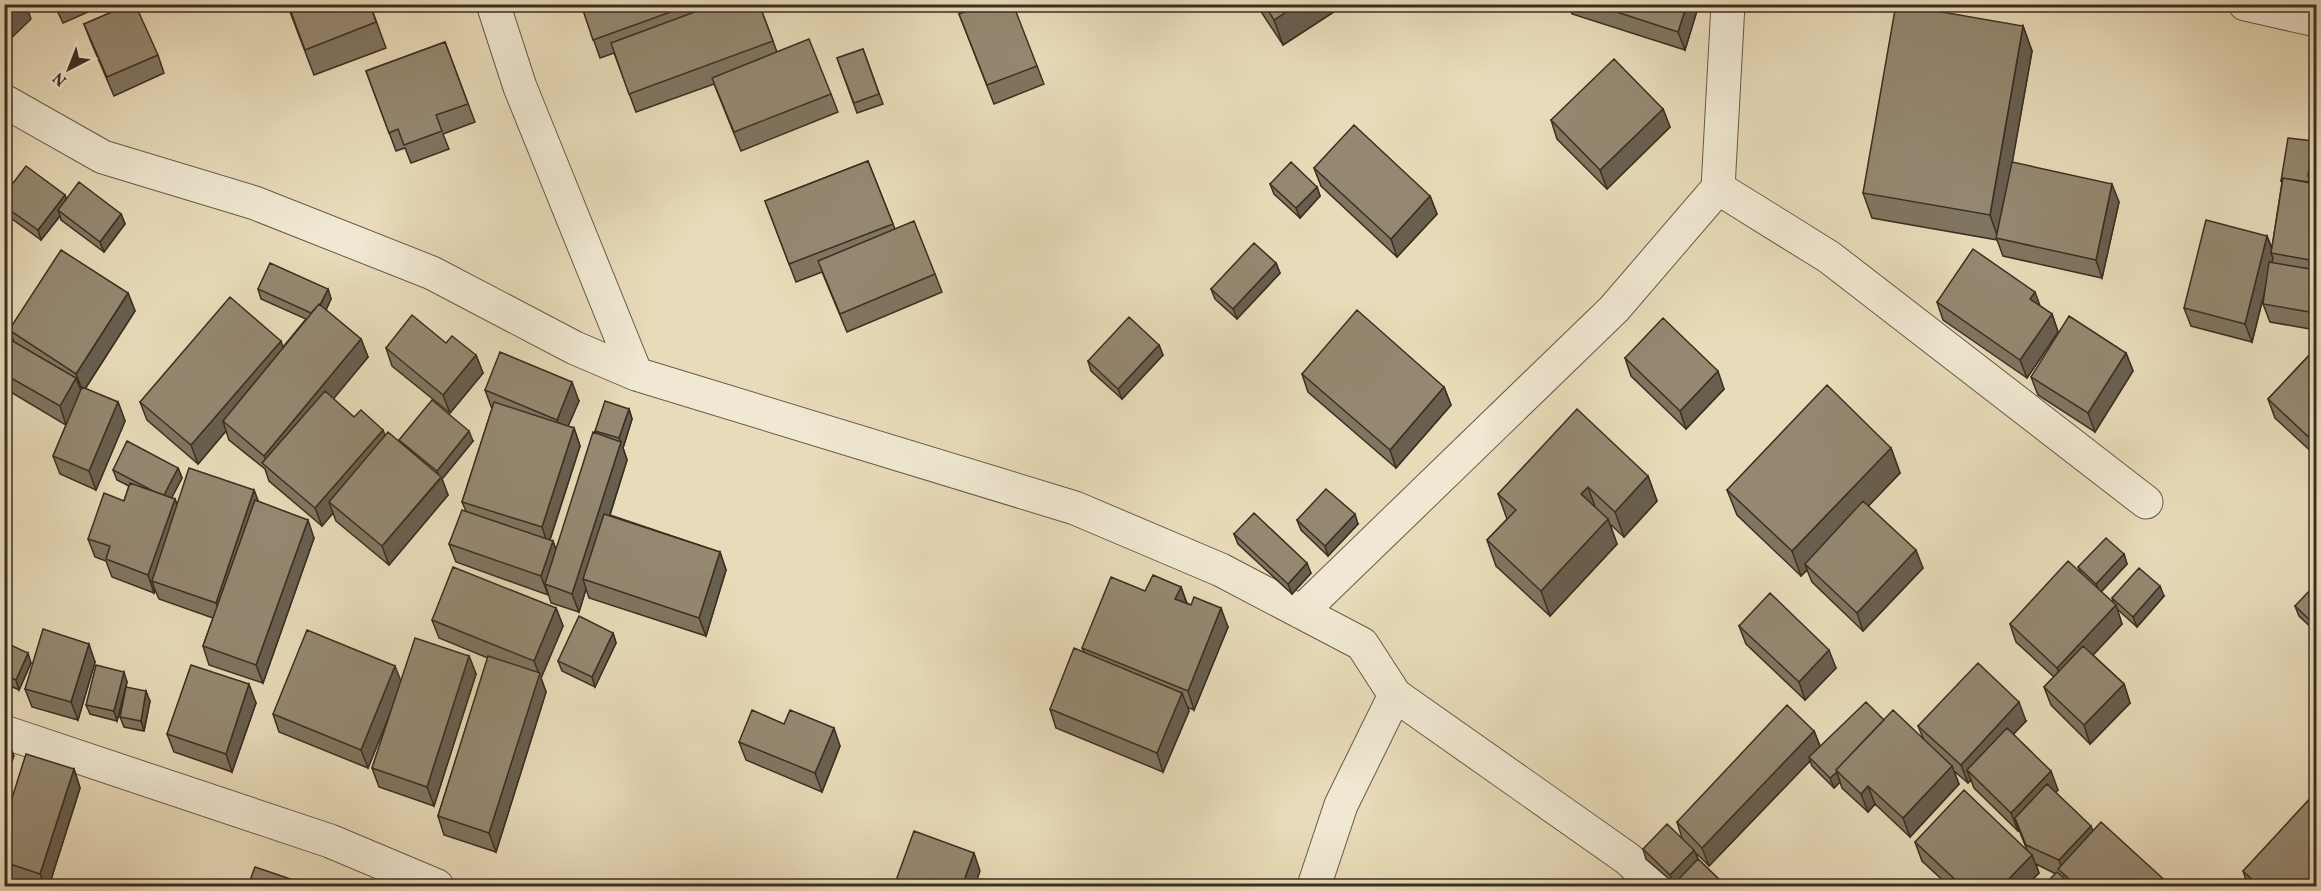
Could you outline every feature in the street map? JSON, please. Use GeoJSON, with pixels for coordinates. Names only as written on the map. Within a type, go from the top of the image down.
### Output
{"type":"FeatureCollection","features":[{"type":"Feature","properties":{"kind":"street"},"geometry":{"type":"LineString","coordinates":[[493,4],[520,87],[636,374]]}},
{"type":"Feature","properties":{"kind":"street"},"geometry":{"type":"LineString","coordinates":[[1301,612],[1614,309],[1718,188],[1728,4]]}},
{"type":"Feature","properties":{"kind":"street"},"geometry":{"type":"LineString","coordinates":[[2245,4],[2316,20]]}},
{"type":"Feature","properties":{"kind":"street"},"geometry":{"type":"LineString","coordinates":[[4,101],[103,157],[255,203],[432,273],[575,348],[636,374],[1075,508],[1221,570],[1362,644],[1395,695],[1628,859],[1657,886]]}},
{"type":"Feature","properties":{"kind":"street"},"geometry":{"type":"LineString","coordinates":[[1718,188],[1829,257],[2146,502]]}},
{"type":"Feature","properties":{"kind":"street"},"geometry":{"type":"LineString","coordinates":[[1314,886],[1341,805],[1395,695]]}},
{"type":"Feature","properties":{"kind":"street"},"geometry":{"type":"LineString","coordinates":[[4,732],[330,841],[437,886]]}},
{"type":"Feature","properties":{"kind":"building"},"geometry":{"type":"Polygon","coordinates":[[[4,4],[20,4],[4,20],[4,4]]]}},
{"type":"Feature","properties":{"kind":"building"},"geometry":{"type":"Polygon","coordinates":[[[130,4],[135,4],[158,55],[107,77],[84,24],[130,4]]]}},
{"type":"Feature","properties":{"kind":"building"},"geometry":{"type":"Polygon","coordinates":[[[288,4],[370,4],[376,22],[305,50],[288,4]]]}},
{"type":"Feature","properties":{"kind":"building"},"geometry":{"type":"Polygon","coordinates":[[[581,4],[690,4],[690,5],[593,40],[581,4]]]}},
{"type":"Feature","properties":{"kind":"building"},"geometry":{"type":"Polygon","coordinates":[[[716,4],[759,4],[773,41],[629,94],[611,43],[716,4]]]}},
{"type":"Feature","properties":{"kind":"building"},"geometry":{"type":"Polygon","coordinates":[[[984,4],[1013,4],[1037,66],[987,85],[959,14],[984,4]]]}},
{"type":"Feature","properties":{"kind":"building"},"geometry":{"type":"Polygon","coordinates":[[[1264,4],[1298,4],[1274,20],[1264,4]]]}},
{"type":"Feature","properties":{"kind":"building"},"geometry":{"type":"Polygon","coordinates":[[[1592,4],[1687,4],[1678,32],[1592,4]]]}},
{"type":"Feature","properties":{"kind":"building"},"geometry":{"type":"Polygon","coordinates":[[[1896,4],[2023,26],[1990,215],[1863,193],[1896,4]]]}},
{"type":"Feature","properties":{"kind":"building"},"geometry":{"type":"Polygon","coordinates":[[[809,39],[831,94],[734,132],[712,78],[809,39]]]}},
{"type":"Feature","properties":{"kind":"building"},"geometry":{"type":"Polygon","coordinates":[[[445,42],[468,104],[436,115],[442,131],[404,145],[398,129],[389,133],[366,71],[445,42]]]}},
{"type":"Feature","properties":{"kind":"building"},"geometry":{"type":"Polygon","coordinates":[[[863,49],[879,94],[854,103],[837,58],[863,49]]]}},
{"type":"Feature","properties":{"kind":"building"},"geometry":{"type":"Polygon","coordinates":[[[1614,59],[1663,109],[1600,170],[1551,120],[1614,59]]]}},
{"type":"Feature","properties":{"kind":"building"},"geometry":{"type":"Polygon","coordinates":[[[2316,118],[2316,177],[2308,176],[2316,118]]]}},
{"type":"Feature","properties":{"kind":"building"},"geometry":{"type":"Polygon","coordinates":[[[1354,125],[1430,196],[1391,239],[1314,168],[1354,125]]]}},
{"type":"Feature","properties":{"kind":"building"},"geometry":{"type":"Polygon","coordinates":[[[2288,138],[2313,141],[2308,182],[2283,178],[2281,181],[2288,138]]]}},
{"type":"Feature","properties":{"kind":"building"},"geometry":{"type":"Polygon","coordinates":[[[868,161],[893,224],[789,264],[765,201],[868,161]]]}},
{"type":"Feature","properties":{"kind":"building"},"geometry":{"type":"Polygon","coordinates":[[[1291,162],[1317,187],[1296,208],[1270,184],[1291,162]]]}},
{"type":"Feature","properties":{"kind":"building"},"geometry":{"type":"Polygon","coordinates":[[[2012,162],[2112,184],[2096,260],[1996,238],[2012,162]]]}},
{"type":"Feature","properties":{"kind":"building"},"geometry":{"type":"Polygon","coordinates":[[[26,166],[65,195],[38,230],[4,206],[4,195],[26,166]]]}},
{"type":"Feature","properties":{"kind":"building"},"geometry":{"type":"Polygon","coordinates":[[[2283,178],[2316,184],[2316,261],[2271,253],[2283,178]]]}},
{"type":"Feature","properties":{"kind":"building"},"geometry":{"type":"Polygon","coordinates":[[[79,182],[121,214],[100,242],[58,210],[79,182]]]}},
{"type":"Feature","properties":{"kind":"building"},"geometry":{"type":"Polygon","coordinates":[[[2206,220],[2267,236],[2245,324],[2184,308],[2206,220]]]}},
{"type":"Feature","properties":{"kind":"building"},"geometry":{"type":"Polygon","coordinates":[[[914,221],[935,274],[840,314],[818,261],[914,221]]]}},
{"type":"Feature","properties":{"kind":"building"},"geometry":{"type":"Polygon","coordinates":[[[1254,243],[1276,263],[1233,309],[1211,289],[1254,243]]]}},
{"type":"Feature","properties":{"kind":"building"},"geometry":{"type":"Polygon","coordinates":[[[1973,249],[2035,292],[2030,299],[2052,314],[2020,360],[1937,302],[1973,249]]]}},
{"type":"Feature","properties":{"kind":"building"},"geometry":{"type":"Polygon","coordinates":[[[61,250],[128,293],[76,374],[9,330],[61,250]]]}},
{"type":"Feature","properties":{"kind":"building"},"geometry":{"type":"Polygon","coordinates":[[[2269,262],[2316,270],[2316,313],[2263,304],[2269,262]]]}},
{"type":"Feature","properties":{"kind":"building"},"geometry":{"type":"Polygon","coordinates":[[[270,263],[328,289],[320,305],[311,313],[258,289],[270,263]]]}},
{"type":"Feature","properties":{"kind":"building"},"geometry":{"type":"Polygon","coordinates":[[[230,297],[281,341],[191,445],[140,402],[230,297]]]}},
{"type":"Feature","properties":{"kind":"building"},"geometry":{"type":"Polygon","coordinates":[[[319,304],[361,339],[264,456],[223,421],[319,304]]]}},
{"type":"Feature","properties":{"kind":"building"},"geometry":{"type":"Polygon","coordinates":[[[1357,310],[1444,387],[1390,450],[1302,374],[1357,310]]]}},
{"type":"Feature","properties":{"kind":"building"},"geometry":{"type":"Polygon","coordinates":[[[412,315],[446,343],[452,336],[476,355],[443,395],[386,348],[412,315]]]}},
{"type":"Feature","properties":{"kind":"building"},"geometry":{"type":"Polygon","coordinates":[[[2069,316],[2126,353],[2088,413],[2031,377],[2069,316]]]}},
{"type":"Feature","properties":{"kind":"building"},"geometry":{"type":"Polygon","coordinates":[[[1129,317],[1159,345],[1118,389],[1088,361],[1129,317]]]}},
{"type":"Feature","properties":{"kind":"building"},"geometry":{"type":"Polygon","coordinates":[[[1663,318],[1718,371],[1680,411],[1625,358],[1663,318]]]}},
{"type":"Feature","properties":{"kind":"building"},"geometry":{"type":"Polygon","coordinates":[[[4,336],[76,378],[60,406],[4,374],[4,336]]]}},
{"type":"Feature","properties":{"kind":"building"},"geometry":{"type":"Polygon","coordinates":[[[2316,348],[2316,444],[2268,399],[2316,348]]]}},
{"type":"Feature","properties":{"kind":"building"},"geometry":{"type":"Polygon","coordinates":[[[500,352],[572,382],[557,420],[485,390],[500,352]]]}},
{"type":"Feature","properties":{"kind":"building"},"geometry":{"type":"Polygon","coordinates":[[[1827,385],[1891,448],[1792,551],[1727,490],[1827,385]]]}},
{"type":"Feature","properties":{"kind":"building"},"geometry":{"type":"Polygon","coordinates":[[[82,387],[118,402],[89,471],[53,456],[82,387]]]}},
{"type":"Feature","properties":{"kind":"building"},"geometry":{"type":"Polygon","coordinates":[[[325,391],[354,417],[361,410],[383,430],[315,508],[262,463],[325,391]]]}},
{"type":"Feature","properties":{"kind":"building"},"geometry":{"type":"Polygon","coordinates":[[[432,400],[469,431],[437,471],[399,440],[432,400]]]}},
{"type":"Feature","properties":{"kind":"building"},"geometry":{"type":"Polygon","coordinates":[[[605,401],[629,409],[619,438],[595,431],[605,401]]]}},
{"type":"Feature","properties":{"kind":"building"},"geometry":{"type":"Polygon","coordinates":[[[494,402],[574,428],[542,527],[462,502],[494,402]]]}},
{"type":"Feature","properties":{"kind":"building"},"geometry":{"type":"Polygon","coordinates":[[[1577,409],[1648,476],[1615,512],[1588,487],[1581,494],[1608,519],[1541,591],[1487,540],[1516,510],[1498,494],[1577,409]]]}},
{"type":"Feature","properties":{"kind":"building"},"geometry":{"type":"Polygon","coordinates":[[[388,432],[441,477],[382,546],[329,502],[388,432]]]}},
{"type":"Feature","properties":{"kind":"building"},"geometry":{"type":"Polygon","coordinates":[[[593,432],[621,442],[572,594],[545,584],[593,432]]]}},
{"type":"Feature","properties":{"kind":"building"},"geometry":{"type":"Polygon","coordinates":[[[127,441],[178,468],[164,495],[113,470],[127,441]]]}},
{"type":"Feature","properties":{"kind":"building"},"geometry":{"type":"Polygon","coordinates":[[[189,468],[254,490],[216,603],[152,581],[189,468]]]}},
{"type":"Feature","properties":{"kind":"building"},"geometry":{"type":"Polygon","coordinates":[[[130,483],[175,499],[148,575],[106,559],[110,546],[88,539],[104,493],[124,501],[130,483]]]}},
{"type":"Feature","properties":{"kind":"building"},"geometry":{"type":"Polygon","coordinates":[[[1326,489],[1355,514],[1325,546],[1297,520],[1326,489]]]}},
{"type":"Feature","properties":{"kind":"building"},"geometry":{"type":"Polygon","coordinates":[[[255,500],[308,520],[256,665],[203,646],[255,500]]]}},
{"type":"Feature","properties":{"kind":"building"},"geometry":{"type":"Polygon","coordinates":[[[1863,501],[1916,550],[1857,613],[1805,564],[1863,501]]]}},
{"type":"Feature","properties":{"kind":"building"},"geometry":{"type":"Polygon","coordinates":[[[462,510],[553,541],[541,576],[449,544],[462,510]]]}},
{"type":"Feature","properties":{"kind":"building"},"geometry":{"type":"Polygon","coordinates":[[[1254,513],[1307,563],[1288,584],[1234,534],[1254,513]]]}},
{"type":"Feature","properties":{"kind":"building"},"geometry":{"type":"Polygon","coordinates":[[[604,514],[720,552],[699,618],[583,579],[604,514]]]}},
{"type":"Feature","properties":{"kind":"building"},"geometry":{"type":"Polygon","coordinates":[[[2106,538],[2124,554],[2096,584],[2078,567],[2106,538]]]}},
{"type":"Feature","properties":{"kind":"building"},"geometry":{"type":"Polygon","coordinates":[[[2068,561],[2116,605],[2057,668],[2010,624],[2068,561]]]}},
{"type":"Feature","properties":{"kind":"building"},"geometry":{"type":"Polygon","coordinates":[[[453,567],[556,608],[534,661],[432,620],[453,567]]]}},
{"type":"Feature","properties":{"kind":"building"},"geometry":{"type":"Polygon","coordinates":[[[2139,568],[2160,586],[2133,617],[2112,598],[2139,568]]]}},
{"type":"Feature","properties":{"kind":"building"},"geometry":{"type":"Polygon","coordinates":[[[1153,575],[1181,587],[1175,599],[1191,605],[1194,597],[1221,608],[1188,691],[1082,648],[1111,577],[1145,591],[1153,575]]]}},
{"type":"Feature","properties":{"kind":"building"},"geometry":{"type":"Polygon","coordinates":[[[2312,588],[2316,592],[2316,626],[2295,606],[2312,588]]]}},
{"type":"Feature","properties":{"kind":"building"},"geometry":{"type":"Polygon","coordinates":[[[1770,593],[1829,650],[1799,682],[1739,626],[1770,593]]]}},
{"type":"Feature","properties":{"kind":"building"},"geometry":{"type":"Polygon","coordinates":[[[579,616],[613,633],[592,677],[558,661],[579,616]]]}},
{"type":"Feature","properties":{"kind":"building"},"geometry":{"type":"Polygon","coordinates":[[[43,629],[89,644],[71,702],[25,689],[43,629]]]}},
{"type":"Feature","properties":{"kind":"building"},"geometry":{"type":"Polygon","coordinates":[[[307,630],[395,666],[361,750],[273,714],[307,630]]]}},
{"type":"Feature","properties":{"kind":"building"},"geometry":{"type":"Polygon","coordinates":[[[415,638],[469,656],[427,787],[372,768],[415,638]]]}},
{"type":"Feature","properties":{"kind":"building"},"geometry":{"type":"Polygon","coordinates":[[[4,642],[28,653],[16,680],[4,675],[4,642]]]}},
{"type":"Feature","properties":{"kind":"building"},"geometry":{"type":"Polygon","coordinates":[[[2083,646],[2124,684],[2084,725],[2044,687],[2083,646]]]}},
{"type":"Feature","properties":{"kind":"building"},"geometry":{"type":"Polygon","coordinates":[[[1074,648],[1182,693],[1157,753],[1050,709],[1074,648]]]}},
{"type":"Feature","properties":{"kind":"building"},"geometry":{"type":"Polygon","coordinates":[[[488,656],[540,673],[489,833],[438,816],[488,656]]]}},
{"type":"Feature","properties":{"kind":"building"},"geometry":{"type":"Polygon","coordinates":[[[1978,663],[2019,702],[1961,765],[1918,726],[1978,663]]]}},
{"type":"Feature","properties":{"kind":"building"},"geometry":{"type":"Polygon","coordinates":[[[96,665],[124,672],[114,711],[86,705],[96,665]]]}},
{"type":"Feature","properties":{"kind":"building"},"geometry":{"type":"Polygon","coordinates":[[[191,665],[249,684],[226,754],[167,734],[191,665]]]}},
{"type":"Feature","properties":{"kind":"building"},"geometry":{"type":"Polygon","coordinates":[[[126,687],[146,691],[141,721],[120,717],[126,687]]]}},
{"type":"Feature","properties":{"kind":"building"},"geometry":{"type":"Polygon","coordinates":[[[1866,702],[1884,720],[1830,778],[1809,757],[1866,702]]]}},
{"type":"Feature","properties":{"kind":"building"},"geometry":{"type":"Polygon","coordinates":[[[1787,705],[1814,731],[1702,848],[1677,822],[1787,705]]]}},
{"type":"Feature","properties":{"kind":"building"},"geometry":{"type":"Polygon","coordinates":[[[752,710],[784,724],[790,710],[834,728],[815,773],[739,742],[752,710]]]}},
{"type":"Feature","properties":{"kind":"building"},"geometry":{"type":"Polygon","coordinates":[[[1893,710],[1952,766],[1903,818],[1868,786],[1861,794],[1836,770],[1893,710]]]}},
{"type":"Feature","properties":{"kind":"building"},"geometry":{"type":"Polygon","coordinates":[[[2007,728],[2051,771],[2011,813],[1967,770],[2007,728]]]}},
{"type":"Feature","properties":{"kind":"building"},"geometry":{"type":"Polygon","coordinates":[[[26,754],[74,769],[40,874],[4,862],[4,823],[26,754]]]}},
{"type":"Feature","properties":{"kind":"building"},"geometry":{"type":"Polygon","coordinates":[[[2047,784],[2091,826],[2059,860],[2026,845],[2015,818],[2047,784]]]}},
{"type":"Feature","properties":{"kind":"building"},"geometry":{"type":"Polygon","coordinates":[[[1964,790],[2032,855],[2002,886],[1962,886],[1915,842],[1964,790]]]}},
{"type":"Feature","properties":{"kind":"building"},"geometry":{"type":"Polygon","coordinates":[[[2316,792],[2316,874],[2305,886],[2259,886],[2243,871],[2316,792]]]}},
{"type":"Feature","properties":{"kind":"building"},"geometry":{"type":"Polygon","coordinates":[[[2101,822],[2171,886],[2077,886],[2058,869],[2101,822]]]}},
{"type":"Feature","properties":{"kind":"building"},"geometry":{"type":"Polygon","coordinates":[[[1667,824],[1694,850],[1670,875],[1643,849],[1667,824]]]}},
{"type":"Feature","properties":{"kind":"building"},"geometry":{"type":"Polygon","coordinates":[[[914,831],[974,853],[962,886],[894,886],[914,831]]]}},
{"type":"Feature","properties":{"kind":"building"},"geometry":{"type":"Polygon","coordinates":[[[1698,859],[1726,886],[1677,886],[1674,884],[1698,859]]]}},
{"type":"Feature","properties":{"kind":"building"},"geometry":{"type":"Polygon","coordinates":[[[255,867],[311,886],[248,886],[255,867]]]}},
{"type":"Feature","properties":{"kind":"building"},"geometry":{"type":"Polygon","coordinates":[[[2057,872],[2073,886],[2043,886],[2057,872]]]}},
{"type":"Feature","properties":{"kind":"building"},"geometry":{"type":"Polygon","coordinates":[[[981,879],[1000,886],[979,886],[981,879]]]}}]}
